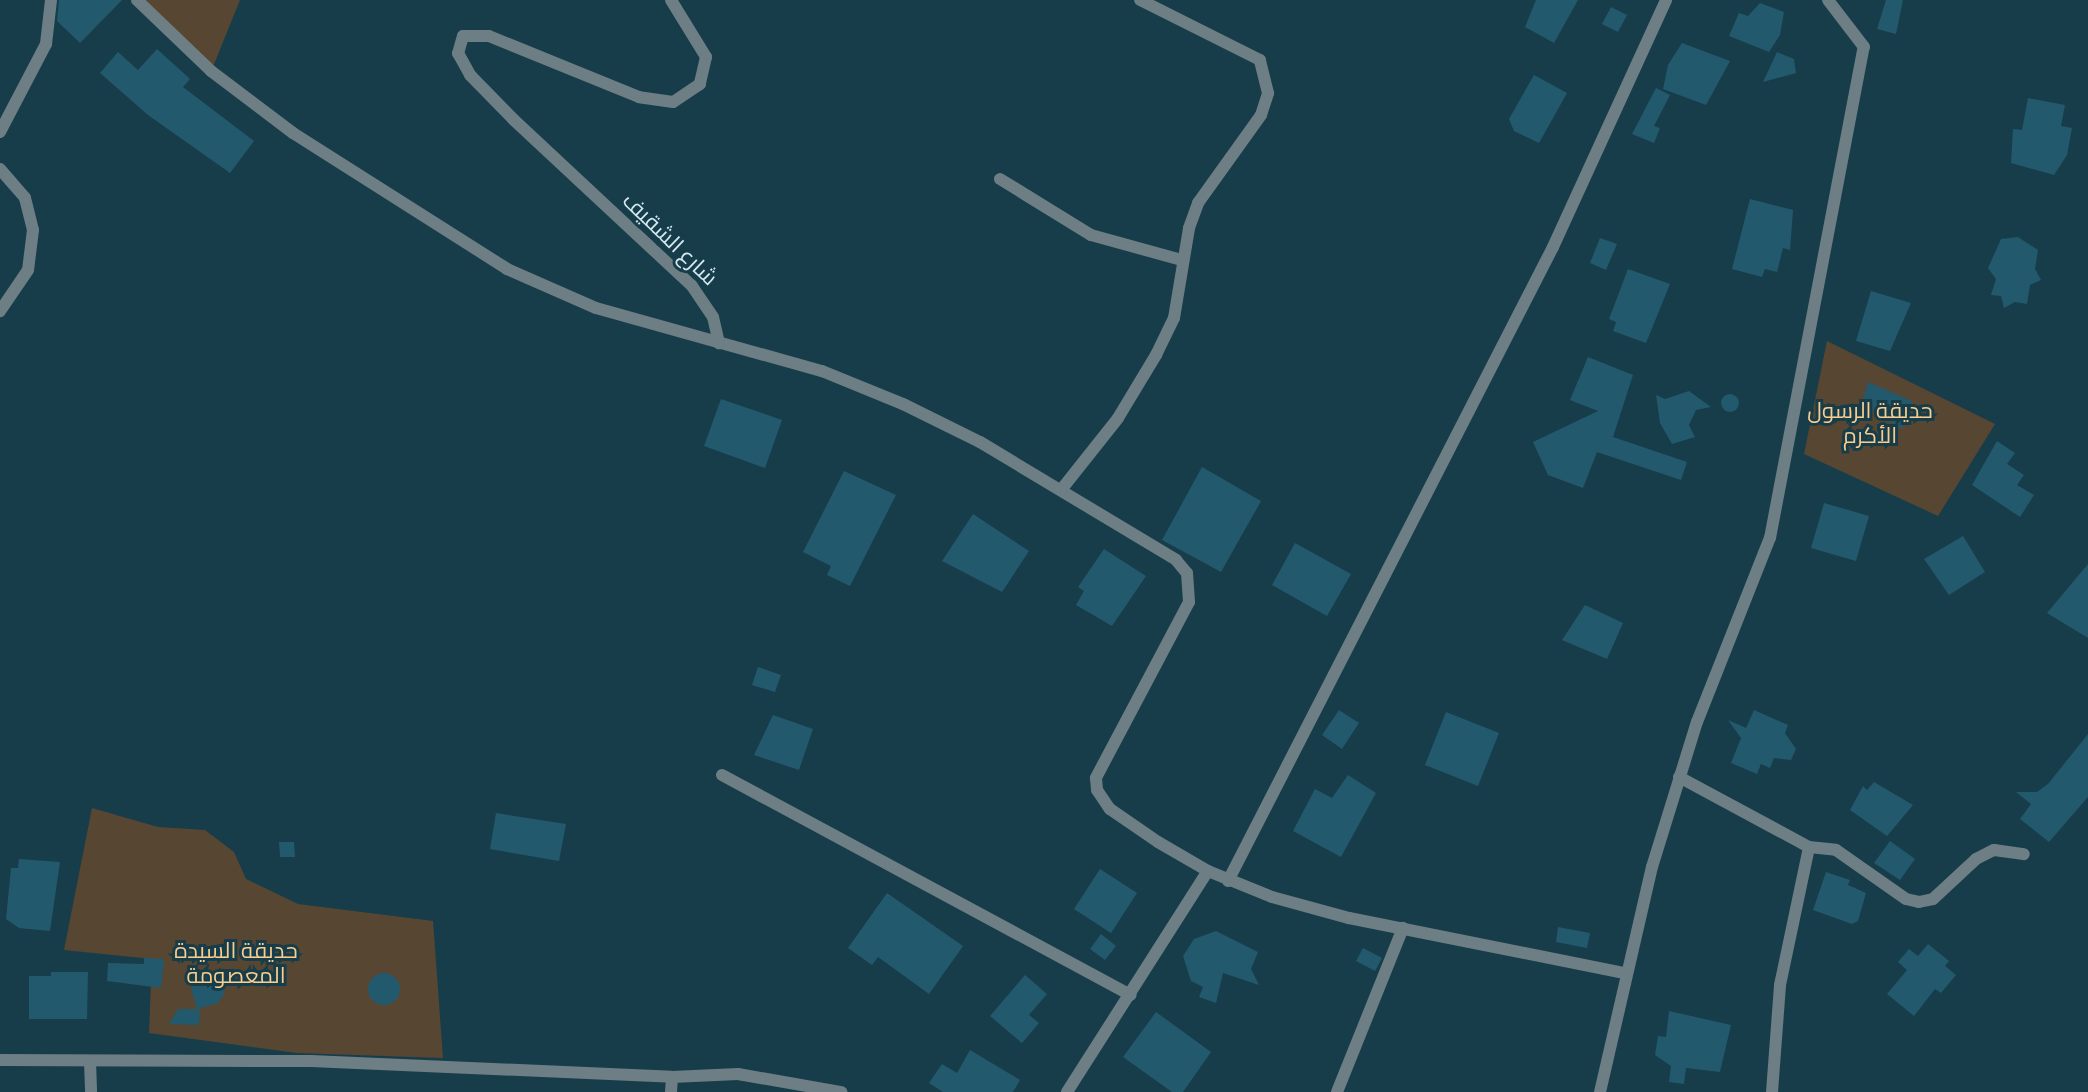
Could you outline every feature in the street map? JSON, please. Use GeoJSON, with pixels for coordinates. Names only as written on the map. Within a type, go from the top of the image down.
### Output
{"type":"FeatureCollection","features":[{"type":"Feature","properties":{"kind":"street"},"geometry":{"type":"LineString","coordinates":[[0,132],[46,44],[51,0]]}},
{"type":"Feature","properties":{"kind":"street"},"geometry":{"type":"LineString","coordinates":[[136,0],[211,71],[284,126],[456,240],[551,291],[719,343],[822,371],[903,404],[1061,490],[1176,560],[1187,573],[1185,615],[1101,762],[1097,790],[1110,809],[1208,871],[1228,881],[1349,918],[1625,973]]}},
{"type":"Feature","properties":{"kind":"street","name":"شارع الشقيف"},"geometry":{"type":"LineString","coordinates":[[671,0],[706,57],[700,84],[673,102],[639,98],[489,36],[463,36],[458,53],[471,75],[514,120],[692,286],[713,317],[719,343]]}},
{"type":"Feature","properties":{"kind":"street"},"geometry":{"type":"LineString","coordinates":[[1061,490],[1118,418],[1156,355],[1174,318],[1182,260],[1198,202],[1261,115],[1267,77],[1260,60],[1140,0]]}},
{"type":"Feature","properties":{"kind":"street"},"geometry":{"type":"LineString","coordinates":[[1228,881],[1553,247],[1666,0]]}},
{"type":"Feature","properties":{"kind":"street"},"geometry":{"type":"LineString","coordinates":[[1600,1092],[1625,973],[1679,777],[1770,538],[1828,255],[1864,47],[1828,0]]}},
{"type":"Feature","properties":{"kind":"street"},"geometry":{"type":"LineString","coordinates":[[0,169],[25,198],[33,230],[28,270],[0,311]]}},
{"type":"Feature","properties":{"kind":"street"},"geometry":{"type":"LineString","coordinates":[[999,179],[1091,235],[1182,260]]}},
{"type":"Feature","properties":{"kind":"street"},"geometry":{"type":"LineString","coordinates":[[722,775],[1131,995]]}},
{"type":"Feature","properties":{"kind":"street"},"geometry":{"type":"LineString","coordinates":[[1679,777],[1809,847],[1836,850],[1906,899],[1919,902],[1933,899],[1976,859],[1994,850],[2024,854]]}},
{"type":"Feature","properties":{"kind":"street"},"geometry":{"type":"LineString","coordinates":[[1772,1092],[1780,985],[1809,847]]}},
{"type":"Feature","properties":{"kind":"street"},"geometry":{"type":"LineString","coordinates":[[1067,1092],[1208,871]]}},
{"type":"Feature","properties":{"kind":"street"},"geometry":{"type":"LineString","coordinates":[[1337,1092],[1403,928]]}},
{"type":"Feature","properties":{"kind":"street"},"geometry":{"type":"LineString","coordinates":[[0,1060],[311,1061],[672,1077],[738,1074],[841,1092]]}},
{"type":"Feature","properties":{"kind":"street"},"geometry":{"type":"LineString","coordinates":[[90,1061],[91,1092]]}},
{"type":"Feature","properties":{"kind":"street"},"geometry":{"type":"LineString","coordinates":[[671,1092],[672,1077]]}},
{"type":"Feature","properties":{"kind":"green space"},"geometry":{"type":"Polygon","coordinates":[[[139,0],[240,0],[210,74],[139,0]]]}},
{"type":"Feature","properties":{"kind":"green space","name":"حديقة الرسول الأكرم"},"geometry":{"type":"Polygon","coordinates":[[[1827,341],[1995,424],[1938,516],[1804,454],[1827,341]]]}},
{"type":"Feature","properties":{"kind":"green space","name":"حديقة السيدة المعصومة"},"geometry":{"type":"Polygon","coordinates":[[[92,808],[158,827],[205,830],[234,852],[246,879],[298,904],[433,921],[443,1058],[297,1053],[149,1033],[152,959],[64,950],[92,808]]]}},
{"type":"Feature","properties":{"kind":"building"},"geometry":{"type":"Polygon","coordinates":[[[59,0],[122,0],[80,43],[57,21],[59,0]]]}},
{"type":"Feature","properties":{"kind":"building"},"geometry":{"type":"Polygon","coordinates":[[[1536,0],[1578,0],[1554,43],[1525,27],[1536,0]]]}},
{"type":"Feature","properties":{"kind":"building"},"geometry":{"type":"Polygon","coordinates":[[[1886,0],[1903,0],[1896,34],[1877,29],[1886,0]]]}},
{"type":"Feature","properties":{"kind":"building"},"geometry":{"type":"Polygon","coordinates":[[[1760,3],[1784,12],[1780,35],[1769,52],[1729,36],[1739,13],[1748,16],[1760,3]]]}},
{"type":"Feature","properties":{"kind":"building"},"geometry":{"type":"Polygon","coordinates":[[[1611,7],[1627,15],[1618,32],[1602,24],[1611,7]]]}},
{"type":"Feature","properties":{"kind":"building"},"geometry":{"type":"Polygon","coordinates":[[[1682,43],[1730,61],[1706,105],[1663,89],[1668,65],[1682,43]]]}},
{"type":"Feature","properties":{"kind":"building"},"geometry":{"type":"Polygon","coordinates":[[[157,49],[190,79],[183,87],[254,141],[230,173],[148,115],[100,73],[118,52],[138,70],[157,49]]]}},
{"type":"Feature","properties":{"kind":"building"},"geometry":{"type":"Polygon","coordinates":[[[1777,52],[1794,59],[1796,73],[1763,82],[1777,52]]]}},
{"type":"Feature","properties":{"kind":"building"},"geometry":{"type":"Polygon","coordinates":[[[1534,75],[1567,93],[1539,143],[1514,131],[1509,119],[1534,75]]]}},
{"type":"Feature","properties":{"kind":"building"},"geometry":{"type":"Polygon","coordinates":[[[1656,88],[1670,95],[1654,126],[1660,128],[1654,143],[1632,134],[1656,88]]]}},
{"type":"Feature","properties":{"kind":"building"},"geometry":{"type":"Polygon","coordinates":[[[2028,98],[2065,105],[2061,126],[2072,128],[2067,155],[2054,175],[2011,163],[2013,129],[2022,130],[2028,98]]]}},
{"type":"Feature","properties":{"kind":"building"},"geometry":{"type":"Polygon","coordinates":[[[1750,199],[1793,210],[1790,250],[1783,248],[1777,272],[1765,269],[1762,277],[1732,269],[1750,199]]]}},
{"type":"Feature","properties":{"kind":"building"},"geometry":{"type":"Polygon","coordinates":[[[2018,237],[2038,250],[2035,269],[2041,280],[2030,285],[2027,304],[2015,302],[2004,308],[2001,296],[1991,295],[1996,279],[1988,268],[2001,239],[2018,237]]]}},
{"type":"Feature","properties":{"kind":"building"},"geometry":{"type":"Polygon","coordinates":[[[1600,238],[1617,244],[1606,270],[1590,263],[1600,238]]]}},
{"type":"Feature","properties":{"kind":"building"},"geometry":{"type":"Polygon","coordinates":[[[1628,269],[1670,284],[1646,343],[1613,331],[1616,322],[1609,319],[1628,269]]]}},
{"type":"Feature","properties":{"kind":"building"},"geometry":{"type":"Polygon","coordinates":[[[1871,291],[1911,303],[1890,351],[1856,341],[1871,291]]]}},
{"type":"Feature","properties":{"kind":"building"},"geometry":{"type":"Polygon","coordinates":[[[1588,357],[1633,375],[1613,437],[1687,462],[1681,480],[1597,452],[1583,488],[1548,475],[1533,442],[1598,411],[1570,400],[1588,357]]]}},
{"type":"Feature","properties":{"kind":"building"},"geometry":{"type":"Polygon","coordinates":[[[1868,382],[1912,401],[1902,429],[1862,404],[1868,382]]]}},
{"type":"Feature","properties":{"kind":"building"},"geometry":{"type":"Polygon","coordinates":[[[1689,391],[1711,407],[1696,410],[1689,425],[1695,437],[1672,444],[1660,423],[1656,395],[1665,399],[1689,391]]]}},
{"type":"Feature","properties":{"kind":"building"},"geometry":{"type":"Polygon","coordinates":[[[1730,394],[1736,397],[1739,403],[1736,409],[1730,412],[1724,409],[1721,403],[1724,397],[1730,394]]]}},
{"type":"Feature","properties":{"kind":"building"},"geometry":{"type":"Polygon","coordinates":[[[721,399],[782,420],[765,468],[704,446],[721,399]]]}},
{"type":"Feature","properties":{"kind":"building"},"geometry":{"type":"Polygon","coordinates":[[[1997,441],[2015,453],[2007,464],[2024,475],[2017,485],[2034,495],[2020,517],[1972,485],[1997,441]]]}},
{"type":"Feature","properties":{"kind":"building"},"geometry":{"type":"Polygon","coordinates":[[[1202,467],[1261,501],[1221,572],[1162,540],[1202,467]]]}},
{"type":"Feature","properties":{"kind":"building"},"geometry":{"type":"Polygon","coordinates":[[[844,471],[896,495],[850,586],[827,575],[831,566],[803,552],[844,471]]]}},
{"type":"Feature","properties":{"kind":"building"},"geometry":{"type":"Polygon","coordinates":[[[1824,503],[1869,516],[1856,561],[1811,548],[1824,503]]]}},
{"type":"Feature","properties":{"kind":"building"},"geometry":{"type":"Polygon","coordinates":[[[973,514],[1029,551],[1002,592],[942,561],[973,514]]]}},
{"type":"Feature","properties":{"kind":"building"},"geometry":{"type":"Polygon","coordinates":[[[1963,536],[1985,572],[1949,595],[1924,559],[1963,536]]]}},
{"type":"Feature","properties":{"kind":"building"},"geometry":{"type":"Polygon","coordinates":[[[1295,543],[1351,574],[1327,616],[1272,585],[1295,543]]]}},
{"type":"Feature","properties":{"kind":"building"},"geometry":{"type":"Polygon","coordinates":[[[1104,549],[1146,576],[1112,626],[1076,605],[1084,591],[1078,587],[1104,549]]]}},
{"type":"Feature","properties":{"kind":"building"},"geometry":{"type":"Polygon","coordinates":[[[2088,564],[2088,638],[2047,613],[2088,564]]]}},
{"type":"Feature","properties":{"kind":"building"},"geometry":{"type":"Polygon","coordinates":[[[1585,605],[1623,623],[1607,659],[1562,640],[1585,605]]]}},
{"type":"Feature","properties":{"kind":"building"},"geometry":{"type":"Polygon","coordinates":[[[758,667],[781,675],[775,692],[752,685],[758,667]]]}},
{"type":"Feature","properties":{"kind":"building"},"geometry":{"type":"Polygon","coordinates":[[[1339,710],[1359,723],[1342,749],[1322,735],[1339,710]]]}},
{"type":"Feature","properties":{"kind":"building"},"geometry":{"type":"Polygon","coordinates":[[[1754,710],[1788,725],[1785,733],[1796,749],[1791,760],[1774,758],[1770,768],[1761,764],[1757,774],[1731,763],[1741,738],[1728,720],[1746,728],[1754,710]]]}},
{"type":"Feature","properties":{"kind":"building"},"geometry":{"type":"Polygon","coordinates":[[[1446,712],[1499,733],[1478,786],[1425,765],[1446,712]]]}},
{"type":"Feature","properties":{"kind":"building"},"geometry":{"type":"Polygon","coordinates":[[[773,715],[813,729],[799,770],[754,755],[773,715]]]}},
{"type":"Feature","properties":{"kind":"building"},"geometry":{"type":"Polygon","coordinates":[[[2088,734],[2088,797],[2049,842],[2020,819],[2031,804],[2016,792],[2037,792],[2048,784],[2088,734]]]}},
{"type":"Feature","properties":{"kind":"building"},"geometry":{"type":"Polygon","coordinates":[[[1348,775],[1376,793],[1341,857],[1293,831],[1315,789],[1332,798],[1348,775]]]}},
{"type":"Feature","properties":{"kind":"building"},"geometry":{"type":"Polygon","coordinates":[[[1874,782],[1913,805],[1887,836],[1850,810],[1863,786],[1867,790],[1874,782]]]}},
{"type":"Feature","properties":{"kind":"building"},"geometry":{"type":"Polygon","coordinates":[[[496,813],[566,824],[559,861],[490,849],[496,813]]]}},
{"type":"Feature","properties":{"kind":"building"},"geometry":{"type":"Polygon","coordinates":[[[1890,841],[1915,859],[1900,880],[1874,863],[1890,841]]]}},
{"type":"Feature","properties":{"kind":"building"},"geometry":{"type":"Polygon","coordinates":[[[279,842],[294,842],[295,857],[280,857],[279,842]]]}},
{"type":"Feature","properties":{"kind":"building"},"geometry":{"type":"Polygon","coordinates":[[[19,859],[60,862],[50,931],[19,928],[6,919],[11,868],[18,868],[19,859]]]}},
{"type":"Feature","properties":{"kind":"building"},"geometry":{"type":"Polygon","coordinates":[[[1100,869],[1137,893],[1111,933],[1074,909],[1100,869]]]}},
{"type":"Feature","properties":{"kind":"building"},"geometry":{"type":"Polygon","coordinates":[[[1826,872],[1850,880],[1848,885],[1866,893],[1858,921],[1852,924],[1813,910],[1826,872]]]}},
{"type":"Feature","properties":{"kind":"building"},"geometry":{"type":"Polygon","coordinates":[[[887,893],[963,946],[929,994],[878,957],[872,965],[848,948],[887,893]]]}},
{"type":"Feature","properties":{"kind":"building"},"geometry":{"type":"Polygon","coordinates":[[[1558,927],[1590,933],[1587,948],[1556,942],[1558,927]]]}},
{"type":"Feature","properties":{"kind":"building"},"geometry":{"type":"Polygon","coordinates":[[[1216,931],[1258,952],[1251,969],[1259,985],[1223,973],[1216,1003],[1199,997],[1203,987],[1191,981],[1183,956],[1194,939],[1216,931]]]}},
{"type":"Feature","properties":{"kind":"building"},"geometry":{"type":"Polygon","coordinates":[[[1101,934],[1116,946],[1105,960],[1090,949],[1101,934]]]}},
{"type":"Feature","properties":{"kind":"building"},"geometry":{"type":"Polygon","coordinates":[[[1928,944],[1949,961],[1945,966],[1956,975],[1941,993],[1935,989],[1914,1016],[1887,994],[1907,970],[1898,962],[1909,949],[1918,956],[1928,944]]]}},
{"type":"Feature","properties":{"kind":"building"},"geometry":{"type":"Polygon","coordinates":[[[1363,948],[1382,958],[1375,971],[1356,961],[1363,948]]]}},
{"type":"Feature","properties":{"kind":"building"},"geometry":{"type":"Polygon","coordinates":[[[144,958],[164,959],[161,988],[107,981],[108,963],[144,964],[144,958]]]}},
{"type":"Feature","properties":{"kind":"building"},"geometry":{"type":"Polygon","coordinates":[[[51,972],[88,972],[87,1019],[29,1019],[29,976],[51,976],[51,972]]]}},
{"type":"Feature","properties":{"kind":"building"},"geometry":{"type":"Polygon","coordinates":[[[210,972],[221,979],[225,992],[218,1003],[197,1009],[191,988],[197,976],[210,972]]]}},
{"type":"Feature","properties":{"kind":"building"},"geometry":{"type":"Polygon","coordinates":[[[384,973],[395,978],[400,989],[395,1000],[384,1005],[373,1000],[368,989],[373,978],[384,973]]]}},
{"type":"Feature","properties":{"kind":"building"},"geometry":{"type":"Polygon","coordinates":[[[1025,975],[1047,994],[1029,1015],[1039,1023],[1022,1043],[990,1016],[1025,975]]]}},
{"type":"Feature","properties":{"kind":"building"},"geometry":{"type":"Polygon","coordinates":[[[178,1009],[200,1009],[199,1025],[169,1024],[178,1009]]]}},
{"type":"Feature","properties":{"kind":"building"},"geometry":{"type":"Polygon","coordinates":[[[1669,1011],[1731,1025],[1720,1072],[1686,1068],[1684,1084],[1669,1082],[1671,1066],[1655,1055],[1658,1036],[1666,1037],[1669,1011]]]}},
{"type":"Feature","properties":{"kind":"building"},"geometry":{"type":"Polygon","coordinates":[[[1156,1012],[1211,1052],[1183,1092],[1172,1092],[1123,1057],[1156,1012]]]}},
{"type":"Feature","properties":{"kind":"building"},"geometry":{"type":"Polygon","coordinates":[[[970,1050],[1020,1080],[1013,1092],[943,1092],[929,1083],[942,1064],[957,1073],[970,1050]]]}}]}
